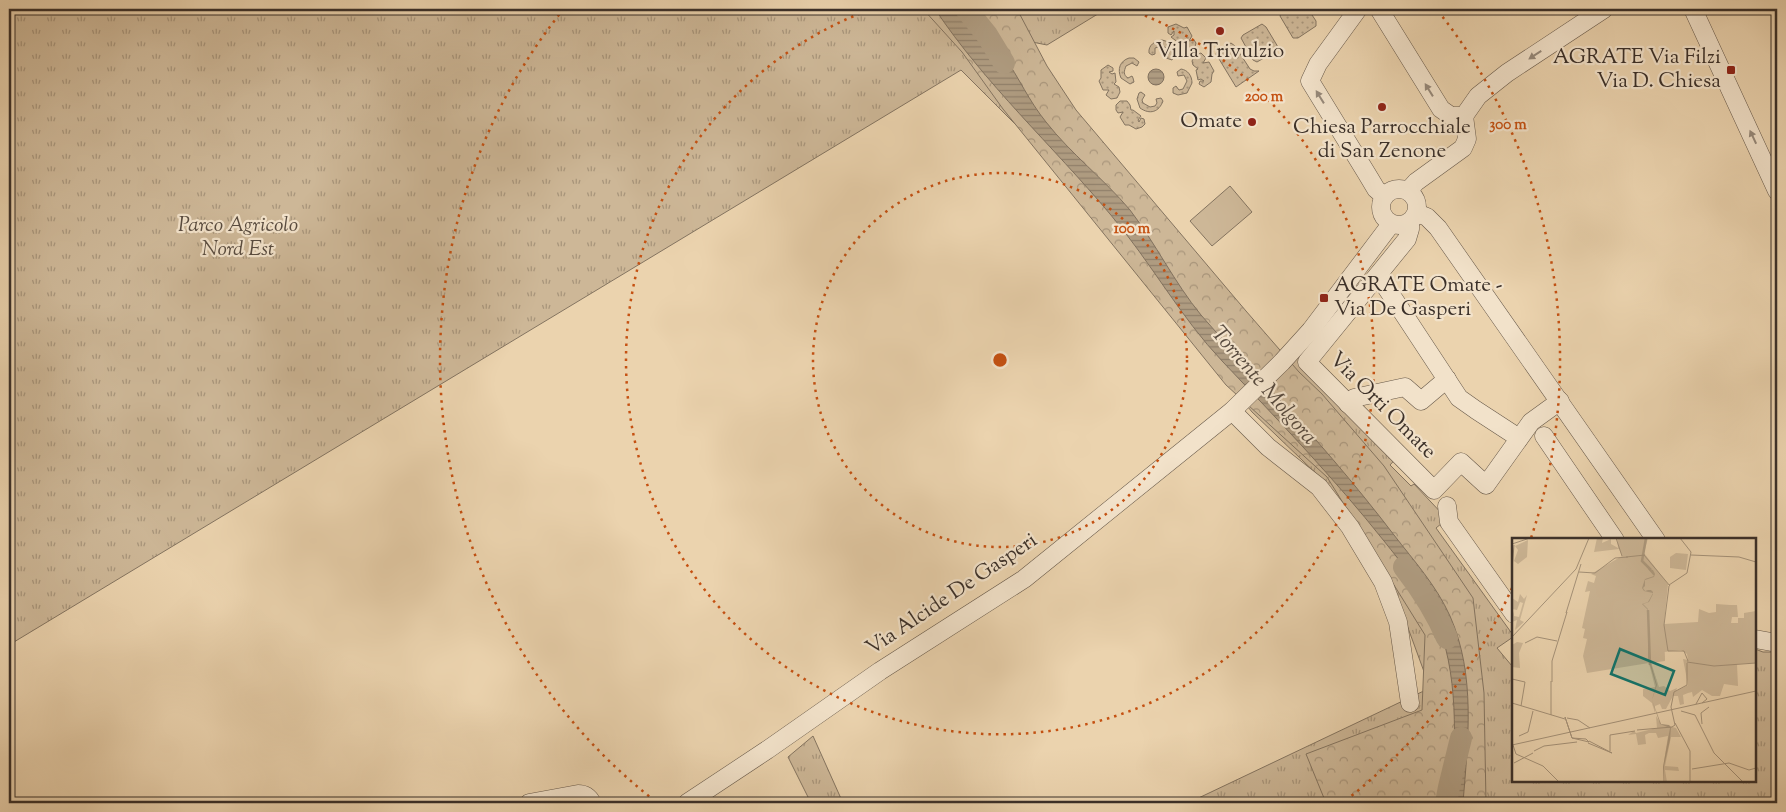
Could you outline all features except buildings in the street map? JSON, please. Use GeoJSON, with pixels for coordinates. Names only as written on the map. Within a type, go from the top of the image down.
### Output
{"type":"FeatureCollection","features":[{"type":"Feature","properties":{"kind":"street"},"geometry":{"type":"LineString","coordinates":[[1358,9],[1318,64],[1310,81],[1366,174],[1376,189],[1384,196]]}},
{"type":"Feature","properties":{"kind":"street"},"geometry":{"type":"LineString","coordinates":[[1379,9],[1441,109],[1448,115],[1455,117],[1464,116]]}},
{"type":"Feature","properties":{"kind":"street"},"geometry":{"type":"LineString","coordinates":[[1408,191],[1416,182],[1463,148],[1466,139],[1464,116],[1478,96],[1507,73],[1604,9]]}},
{"type":"Feature","properties":{"kind":"street"},"geometry":{"type":"LineString","coordinates":[[1693,9],[1776,184]]}},
{"type":"Feature","properties":{"kind":"street"},"geometry":{"type":"LineString","coordinates":[[1413,218],[1416,200],[1408,191],[1396,189],[1384,196],[1381,212],[1383,217],[1391,224],[1398,226],[1413,218],[1428,218],[1438,228],[1560,401],[1650,538]]}},
{"type":"Feature","properties":{"kind":"street","name":"Via Orti Omate"},"geometry":{"type":"LineString","coordinates":[[1413,218],[1406,239],[1307,362],[1434,490],[1461,462],[1486,485],[1519,438]]}},
{"type":"Feature","properties":{"kind":"street","name":"Via Alcide De Gasperi"},"geometry":{"type":"LineString","coordinates":[[687,803],[880,671],[1024,579],[1236,407],[1282,362],[1311,330],[1391,224]]}},
{"type":"Feature","properties":{"kind":"street"},"geometry":{"type":"LineString","coordinates":[[1378,275],[1459,398],[1476,410],[1519,438],[1531,422],[1560,401]]}},
{"type":"Feature","properties":{"kind":"street"},"geometry":{"type":"LineString","coordinates":[[1348,404],[1354,398],[1405,387],[1421,401],[1447,379]]}},
{"type":"Feature","properties":{"kind":"street"},"geometry":{"type":"LineString","coordinates":[[1236,407],[1268,447],[1319,487],[1350,527],[1383,582],[1398,622],[1410,703]]}},
{"type":"Feature","properties":{"kind":"street"},"geometry":{"type":"LineString","coordinates":[[1544,436],[1614,538]]}},
{"type":"Feature","properties":{"kind":"street"},"geometry":{"type":"LineString","coordinates":[[1447,506],[1449,522],[1512,611]]}},
{"type":"Feature","properties":{"kind":"street"},"geometry":{"type":"LineString","coordinates":[[1756,638],[1777,643]]}},
{"type":"Feature","properties":{"kind":"street"},"geometry":{"type":"LineString","coordinates":[[529,803],[583,794],[592,803]]}},
{"type":"Feature","properties":{"kind":"green space","name":"Parco Agricolo Nord Est"},"geometry":{"type":"Polygon","coordinates":[[[9,9],[1106,9],[1047,45],[1032,42],[1011,55],[1264,368],[1288,345],[1399,455],[1390,465],[1411,486],[1414,484],[1447,519],[1436,528],[1512,634],[1512,638],[1497,648],[1512,666],[1512,782],[1756,782],[1756,649],[1763,652],[1777,652],[1777,803],[1188,803],[1430,688],[1404,617],[1327,484],[1252,412],[1035,144],[961,70],[9,645],[9,9]]]}},
{"type":"Feature","properties":{"kind":"green space"},"geometry":{"type":"Polygon","coordinates":[[[923,9],[1017,9],[1047,66],[1076,110],[1246,311],[1299,372],[1322,394],[1384,466],[1473,598],[1484,693],[1486,803],[1326,803],[1306,754],[1422,710],[1425,635],[1327,477],[1226,385],[1003,109],[962,52],[923,9]]]}},
{"type":"Feature","properties":{"kind":"green space"},"geometry":{"type":"Polygon","coordinates":[[[1286,9],[1308,9],[1316,21],[1316,26],[1298,38],[1293,38],[1280,16],[1286,9]]]}},
{"type":"Feature","properties":{"kind":"green space"},"geometry":{"type":"Polygon","coordinates":[[[1176,24],[1184,28],[1187,27],[1192,36],[1189,41],[1194,40],[1196,43],[1194,51],[1185,51],[1182,48],[1181,42],[1179,43],[1171,37],[1174,35],[1174,31],[1171,35],[1168,33],[1168,27],[1176,24]]]}},
{"type":"Feature","properties":{"kind":"green space"},"geometry":{"type":"Polygon","coordinates":[[[1262,24],[1266,27],[1278,47],[1276,51],[1257,62],[1253,60],[1241,38],[1262,24]]]}},
{"type":"Feature","properties":{"kind":"green space"},"geometry":{"type":"Polygon","coordinates":[[[1162,40],[1168,42],[1173,47],[1175,55],[1172,60],[1166,58],[1169,49],[1162,46],[1155,48],[1155,54],[1149,53],[1152,44],[1162,40]]]}},
{"type":"Feature","properties":{"kind":"green space"},"geometry":{"type":"Polygon","coordinates":[[[1231,43],[1250,69],[1259,71],[1236,87],[1216,54],[1218,50],[1231,43]]]}},
{"type":"Feature","properties":{"kind":"green space"},"geometry":{"type":"Polygon","coordinates":[[[1201,53],[1206,58],[1203,63],[1209,62],[1214,71],[1211,82],[1204,87],[1199,84],[1200,81],[1204,81],[1198,80],[1196,70],[1198,69],[1193,65],[1192,61],[1195,55],[1201,53]]]}},
{"type":"Feature","properties":{"kind":"green space"},"geometry":{"type":"Polygon","coordinates":[[[1129,58],[1134,58],[1139,62],[1137,66],[1132,63],[1126,66],[1125,76],[1128,78],[1132,76],[1134,82],[1130,84],[1121,78],[1119,72],[1121,63],[1129,58]]]}},
{"type":"Feature","properties":{"kind":"green space"},"geometry":{"type":"Polygon","coordinates":[[[1108,65],[1113,68],[1113,71],[1109,72],[1115,73],[1116,82],[1114,84],[1119,87],[1120,92],[1117,98],[1111,99],[1106,95],[1109,90],[1103,90],[1099,81],[1101,70],[1108,65]]]}},
{"type":"Feature","properties":{"kind":"green space"},"geometry":{"type":"Polygon","coordinates":[[[1181,69],[1189,74],[1192,83],[1187,93],[1178,95],[1173,93],[1173,88],[1176,86],[1179,90],[1183,89],[1187,81],[1184,75],[1178,76],[1177,72],[1181,69]]]}},
{"type":"Feature","properties":{"kind":"green space"},"geometry":{"type":"Polygon","coordinates":[[[1141,92],[1145,95],[1142,100],[1143,103],[1150,107],[1155,106],[1157,103],[1156,99],[1161,98],[1163,101],[1157,110],[1151,112],[1140,108],[1137,99],[1141,92]]]}},
{"type":"Feature","properties":{"kind":"green space"},"geometry":{"type":"Polygon","coordinates":[[[1120,101],[1127,101],[1131,110],[1141,116],[1138,120],[1139,122],[1141,118],[1144,119],[1145,124],[1142,127],[1136,129],[1125,125],[1120,117],[1123,112],[1118,113],[1116,110],[1116,105],[1120,101]]]}},
{"type":"Feature","properties":{"kind":"green space"},"geometry":{"type":"Polygon","coordinates":[[[1230,186],[1252,212],[1212,246],[1190,221],[1230,186]]]}},
{"type":"Feature","properties":{"kind":"green space"},"geometry":{"type":"Polygon","coordinates":[[[813,736],[843,803],[811,803],[788,757],[813,736]]]}},
{"type":"Feature","properties":{"kind":"water","name":"Torrente Molgora"},"geometry":{"type":"Polygon","coordinates":[[[935,9],[962,9],[989,38],[1004,56],[1034,106],[1046,122],[1130,210],[1201,315],[1333,459],[1431,584],[1450,616],[1464,661],[1467,684],[1468,732],[1463,803],[1452,803],[1454,707],[1448,660],[1434,614],[1418,585],[1346,495],[1207,345],[1125,232],[1088,188],[997,89],[954,37],[935,9]]]}},
{"type":"Feature","properties":{"kind":"water"},"geometry":{"type":"Polygon","coordinates":[[[1156,69],[1162,71],[1164,77],[1162,83],[1156,85],[1150,83],[1148,77],[1150,71],[1156,69]]]}},
{"type":"Feature","properties":{"kind":"waterway","name":"Torrente Molgora"},"geometry":{"type":"LineString","coordinates":[[966,9],[987,35],[1004,63]]}},
{"type":"Feature","properties":{"kind":"waterway","name":"Torrente Molgora"},"geometry":{"type":"LineString","coordinates":[[1404,567],[1428,601],[1447,638]]}},
{"type":"Feature","properties":{"kind":"waterway","name":"Torrente Molgora"},"geometry":{"type":"LineString","coordinates":[[1446,803],[1461,738]]}},
{"type":"Feature","properties":{"kind":"place","name":"Villa Trivulzio"},"geometry":{"type":"Point","coordinates":[1220,31]}},
{"type":"Feature","properties":{"kind":"place","name":"AGRATE Via Filzi Via D. Chiesa"},"geometry":{"type":"Point","coordinates":[1731,70]}},
{"type":"Feature","properties":{"kind":"place","name":"Chiesa Parrocchiale di San Zenone"},"geometry":{"type":"Point","coordinates":[1382,107]}},
{"type":"Feature","properties":{"kind":"place","name":"Omate"},"geometry":{"type":"Point","coordinates":[1252,122]}},
{"type":"Feature","properties":{"kind":"place","name":"AGRATE Omate - Via De Gasperi"},"geometry":{"type":"Point","coordinates":[1324,298]}}]}
